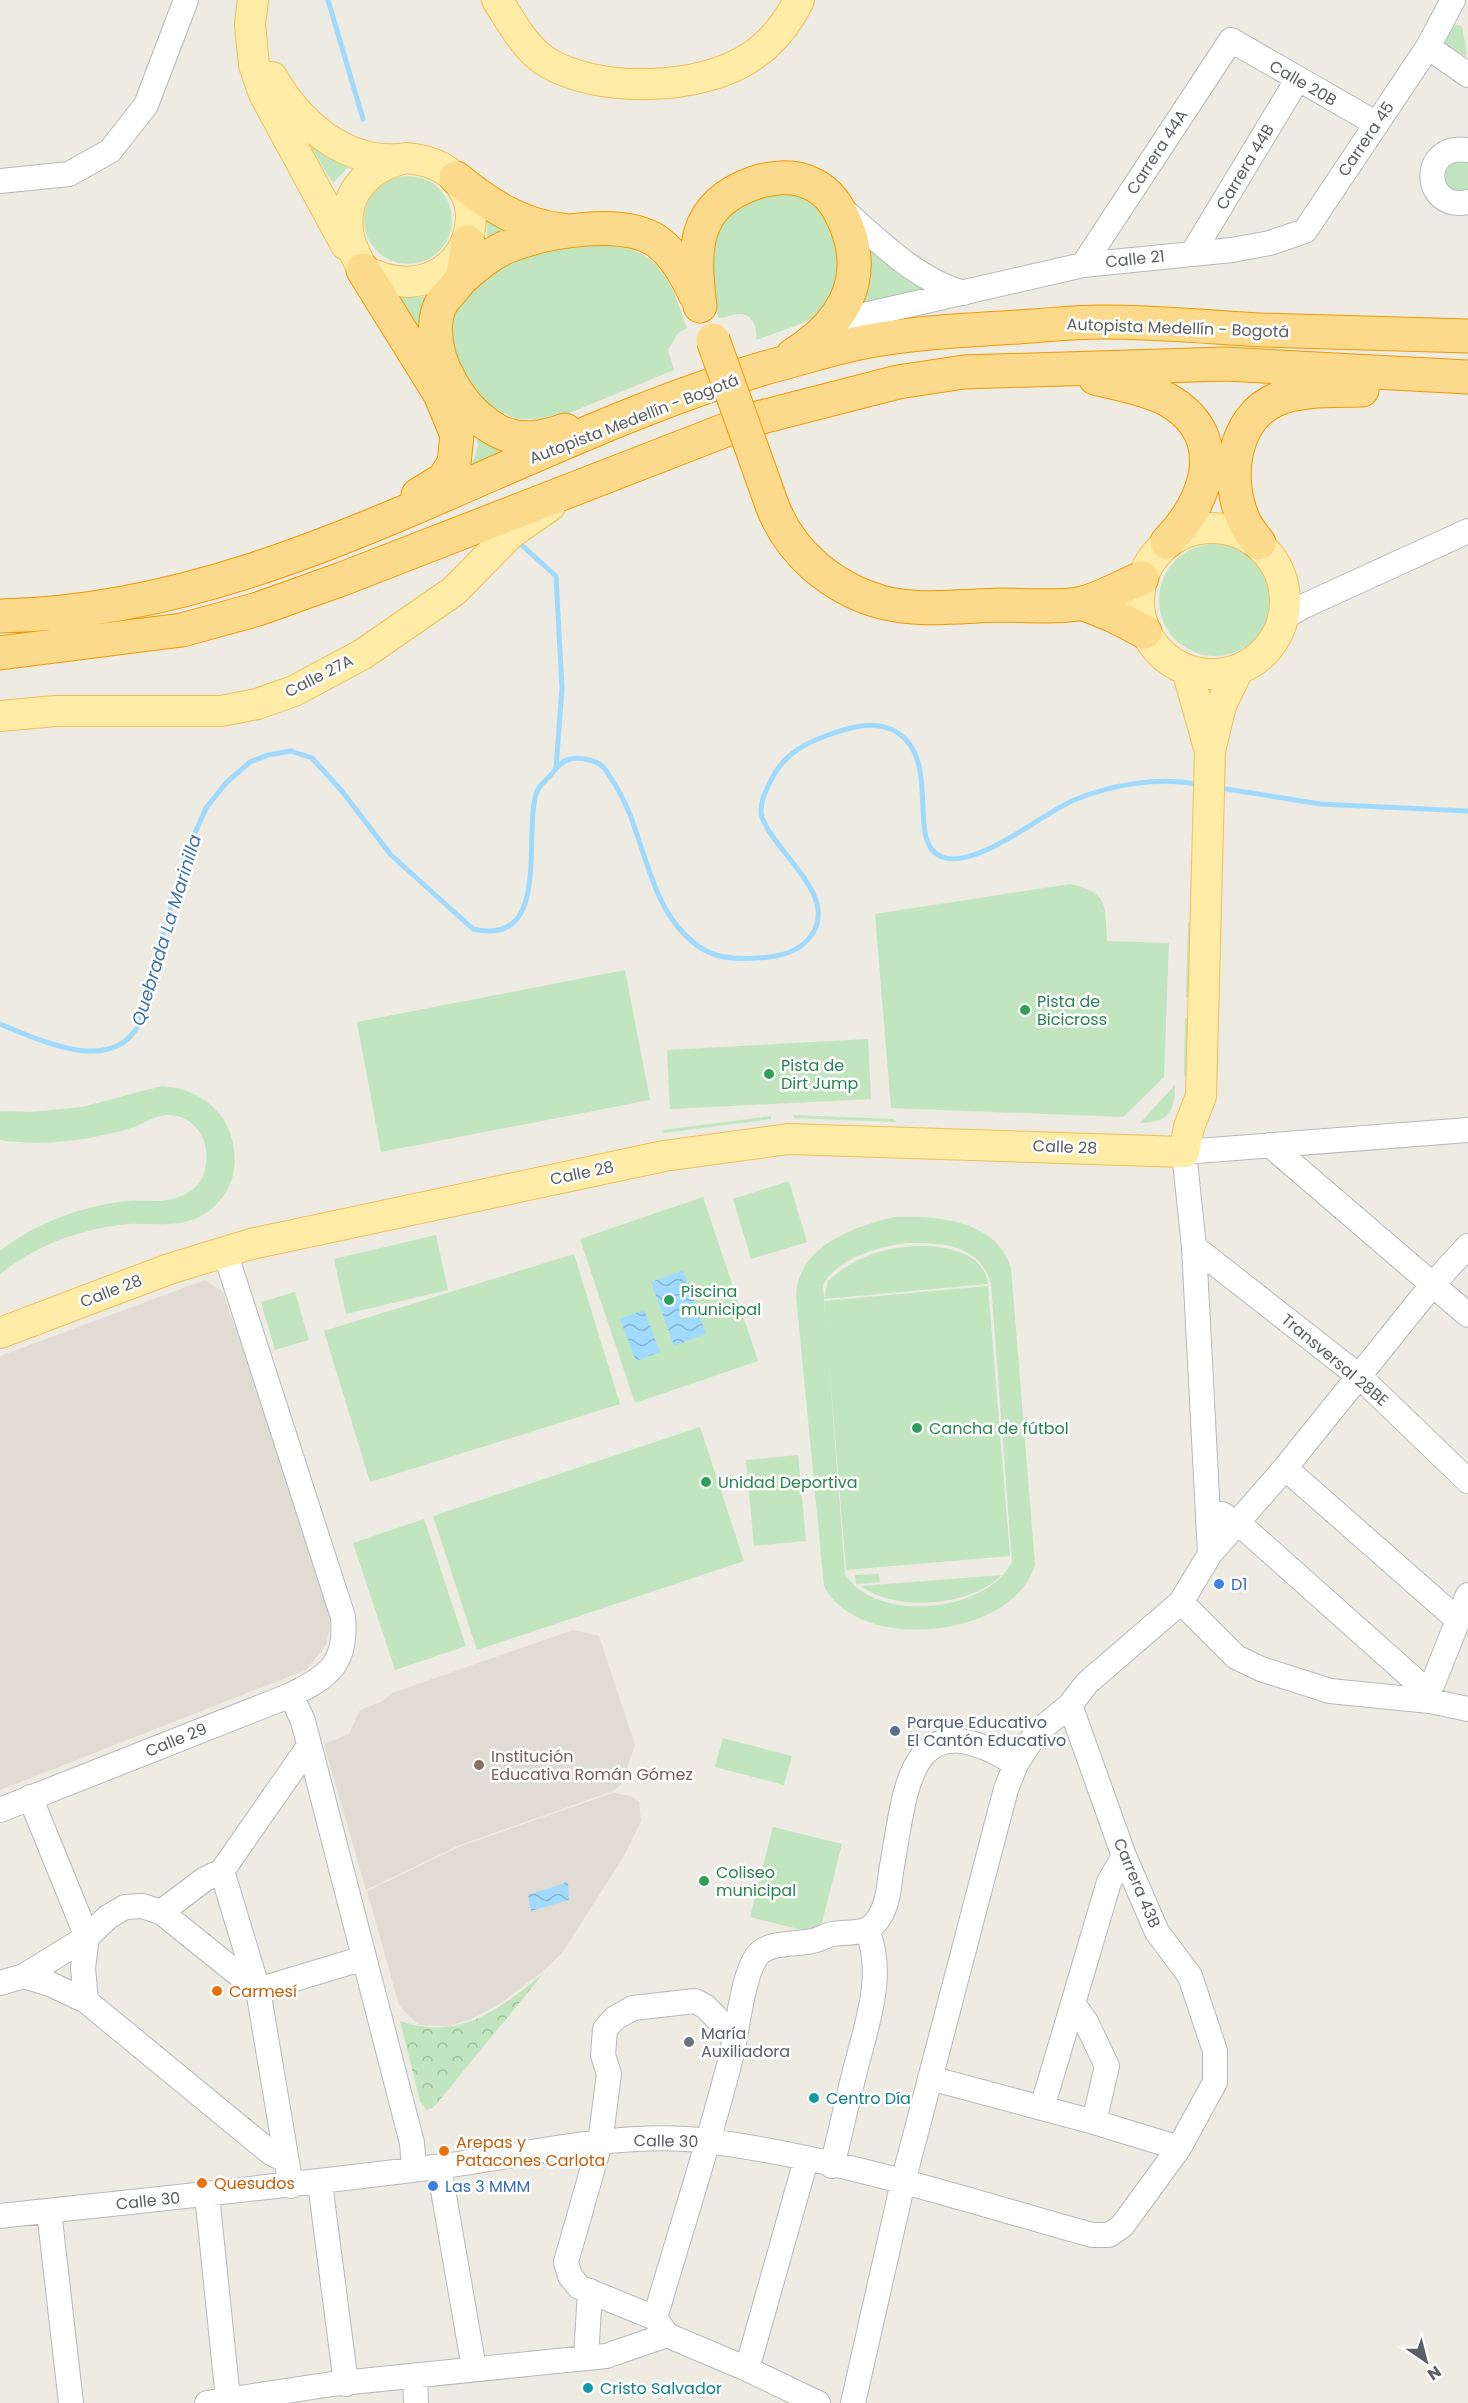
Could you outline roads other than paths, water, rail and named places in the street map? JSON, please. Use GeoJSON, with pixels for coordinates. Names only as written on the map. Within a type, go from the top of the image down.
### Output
{"type":"FeatureCollection","features":[{"type":"Feature","properties":{"kind":"highway"},"geometry":{"type":"LineString","coordinates":[[700,306],[696,250],[699,236],[715,206],[726,196],[765,180],[782,177],[812,183],[836,204],[852,242],[854,280],[839,313],[817,340],[777,365]]}},
{"type":"Feature","properties":{"kind":"highway"},"geometry":{"type":"LineString","coordinates":[[456,178],[491,205],[510,216],[531,224],[575,231]]}},
{"type":"Feature","properties":{"kind":"highway"},"geometry":{"type":"LineString","coordinates":[[639,413],[597,418],[549,436],[522,438],[499,432],[479,419],[459,394],[442,365],[434,336],[436,317],[443,298],[464,263],[513,244],[575,231],[607,228],[635,231],[656,241],[676,259],[700,306],[772,505],[791,541],[813,565],[842,586],[882,602],[925,607],[1082,603],[1142,578]]}},
{"type":"Feature","properties":{"kind":"highway"},"geometry":{"type":"LineString","coordinates":[[363,270],[440,394],[457,435],[454,463],[444,479],[418,495],[381,512],[367,528]]}},
{"type":"Feature","properties":{"kind":"highway","name":"Autopista Medellín - Bogotá"},"geometry":{"type":"LineString","coordinates":[[0,616],[77,610],[180,591],[271,564],[367,528],[639,413],[777,365],[872,340],[957,331],[1099,322],[1468,336]]}},
{"type":"Feature","properties":{"kind":"highway","name":"Autopista Medellín - Bogotá"},"geometry":{"type":"LineString","coordinates":[[0,653],[182,630],[258,609],[342,579],[581,484],[754,419],[832,396],[898,381],[964,372],[1225,364],[1468,378]]}},
{"type":"Feature","properties":{"kind":"highway"},"geometry":{"type":"LineString","coordinates":[[1058,369],[1151,393],[1178,407],[1195,426],[1205,451],[1207,474],[1203,490],[1184,525],[1167,542]]}},
{"type":"Feature","properties":{"kind":"highway"},"geometry":{"type":"LineString","coordinates":[[1259,543],[1244,522],[1238,505],[1234,465],[1242,434],[1263,407],[1295,394],[1397,389],[1468,378]]}},
{"type":"Feature","properties":{"kind":"highway"},"geometry":{"type":"LineString","coordinates":[[1082,603],[1114,615],[1145,632]]}},
{"type":"Feature","properties":{"kind":"main road"},"geometry":{"type":"LineString","coordinates":[[497,0],[523,40],[543,60],[567,74],[607,83],[692,80],[730,69],[752,57],[773,39],[799,0]]}},
{"type":"Feature","properties":{"kind":"main road"},"geometry":{"type":"LineString","coordinates":[[251,12],[265,66],[283,95],[328,139],[353,154],[376,160],[406,158],[424,160],[441,167],[456,178],[465,192],[471,209],[472,225],[464,263],[426,281],[405,283],[389,281],[363,270],[264,94],[254,65],[251,12]]}},
{"type":"Feature","properties":{"kind":"main road"},"geometry":{"type":"LineString","coordinates":[[363,270],[348,232],[348,211],[354,191],[367,174],[385,163],[406,158]]}},
{"type":"Feature","properties":{"kind":"main road","name":"Calle 27A"},"geometry":{"type":"LineString","coordinates":[[0,716],[55,711],[220,711],[256,704],[294,691],[363,654],[454,591],[511,533],[581,484]]}},
{"type":"Feature","properties":{"kind":"main road"},"geometry":{"type":"LineString","coordinates":[[1205,527],[1224,528],[1243,533],[1259,543],[1273,558],[1282,577],[1286,597],[1284,617],[1274,640],[1258,658],[1238,670],[1221,674],[1187,670],[1162,655],[1145,632],[1139,615],[1138,596],[1142,578],[1152,558],[1167,542],[1186,532],[1205,527]]}},
{"type":"Feature","properties":{"kind":"main road"},"geometry":{"type":"LineString","coordinates":[[1187,670],[1210,761]]}},
{"type":"Feature","properties":{"kind":"main road"},"geometry":{"type":"LineString","coordinates":[[1184,1152],[1189,1127],[1201,1096],[1210,761],[1221,705],[1238,670]]}},
{"type":"Feature","properties":{"kind":"main road","name":"Calle 28"},"geometry":{"type":"LineString","coordinates":[[0,1333],[162,1272],[225,1252],[369,1217],[664,1156],[788,1139],[1184,1152]]}},
{"type":"Feature","properties":{"kind":"street"},"geometry":{"type":"LineString","coordinates":[[0,181],[69,174],[110,151],[146,105],[186,0]]}},
{"type":"Feature","properties":{"kind":"street","name":"Carrera 45"},"geometry":{"type":"LineString","coordinates":[[1305,231],[1428,48],[1453,0]]}},
{"type":"Feature","properties":{"kind":"street"},"geometry":{"type":"LineString","coordinates":[[1464,0],[1468,12]]}},
{"type":"Feature","properties":{"kind":"street","name":"Calle 20B"},"geometry":{"type":"LineString","coordinates":[[1231,40],[1377,124]]}},
{"type":"Feature","properties":{"kind":"street","name":"Carrera 44A"},"geometry":{"type":"LineString","coordinates":[[1083,265],[1231,40]]}},
{"type":"Feature","properties":{"kind":"street"},"geometry":{"type":"LineString","coordinates":[[1428,48],[1468,75]]}},
{"type":"Feature","properties":{"kind":"street","name":"Carrera 44B"},"geometry":{"type":"LineString","coordinates":[[1192,254],[1298,80]]}},
{"type":"Feature","properties":{"kind":"street"},"geometry":{"type":"LineString","coordinates":[[1468,149],[1449,150],[1441,155],[1435,163],[1432,180],[1435,189],[1449,201],[1468,202]]}},
{"type":"Feature","properties":{"kind":"street"},"geometry":{"type":"LineString","coordinates":[[836,204],[899,257],[939,286],[966,293]]}},
{"type":"Feature","properties":{"kind":"street","name":"Calle 21"},"geometry":{"type":"LineString","coordinates":[[817,340],[860,315],[1083,265],[1192,254],[1270,243],[1305,231]]}},
{"type":"Feature","properties":{"kind":"street"},"geometry":{"type":"LineString","coordinates":[[1284,617],[1468,531]]}},
{"type":"Feature","properties":{"kind":"street"},"geometry":{"type":"LineString","coordinates":[[1209,1554],[1194,1247],[1184,1152],[1468,1130]]}},
{"type":"Feature","properties":{"kind":"street"},"geometry":{"type":"LineString","coordinates":[[1270,1145],[1468,1315]]}},
{"type":"Feature","properties":{"kind":"street"},"geometry":{"type":"LineString","coordinates":[[853,2403],[903,2182],[1006,1789],[1016,1764],[1036,1733],[1070,1705],[1087,1683],[1182,1602],[1209,1554],[1285,1468],[1433,1284],[1468,1246]]}},
{"type":"Feature","properties":{"kind":"street","name":"Transversal 28BE"},"geometry":{"type":"LineString","coordinates":[[1194,1247],[1360,1377],[1468,1480]]}},
{"type":"Feature","properties":{"kind":"street","name":"Calle 29"},"geometry":{"type":"LineString","coordinates":[[0,1810],[291,1695],[324,1676],[341,1654],[345,1638],[343,1617],[225,1252]]}},
{"type":"Feature","properties":{"kind":"street"},"geometry":{"type":"LineString","coordinates":[[1285,1468],[1458,1620]]}},
{"type":"Feature","properties":{"kind":"street"},"geometry":{"type":"LineString","coordinates":[[1204,1487],[1210,1502],[1428,1696]]}},
{"type":"Feature","properties":{"kind":"street"},"geometry":{"type":"LineString","coordinates":[[1428,1696],[1468,1596]]}},
{"type":"Feature","properties":{"kind":"street"},"geometry":{"type":"LineString","coordinates":[[1182,1602],[1236,1657],[1261,1669],[1330,1691],[1428,1696],[1468,1709]]}},
{"type":"Feature","properties":{"kind":"street"},"geometry":{"type":"LineString","coordinates":[[291,1695],[303,1722],[412,2143],[414,2168]]}},
{"type":"Feature","properties":{"kind":"street","name":"Carrera 43B"},"geometry":{"type":"LineString","coordinates":[[1070,1705],[1124,1856],[1157,1932],[1190,1976],[1215,2051],[1215,2082],[1179,2148],[1122,2226],[1109,2235]]}},
{"type":"Feature","properties":{"kind":"street"},"geometry":{"type":"LineString","coordinates":[[207,2194],[217,2401],[335,2390],[474,2368],[620,2353],[661,2327],[749,1975],[758,1955],[772,1947],[801,1944],[829,1935],[867,1930],[881,1915],[886,1903],[911,1778],[929,1747],[943,1740],[962,1740],[990,1748],[1016,1764]]}},
{"type":"Feature","properties":{"kind":"street"},"geometry":{"type":"LineString","coordinates":[[161,1912],[205,1879],[222,1871],[309,1746]]}},
{"type":"Feature","properties":{"kind":"street"},"geometry":{"type":"LineString","coordinates":[[30,1797],[87,1937],[83,1968],[86,2001]]}},
{"type":"Feature","properties":{"kind":"street"},"geometry":{"type":"LineString","coordinates":[[1042,2108],[1109,1882],[1124,1856]]}},
{"type":"Feature","properties":{"kind":"street"},"geometry":{"type":"LineString","coordinates":[[222,1871],[258,1990],[291,2186]]}},
{"type":"Feature","properties":{"kind":"street"},"geometry":{"type":"LineString","coordinates":[[0,1983],[24,1976],[87,1937],[108,1917],[125,1906],[142,1906],[161,1912],[258,1990]]}},
{"type":"Feature","properties":{"kind":"street"},"geometry":{"type":"LineString","coordinates":[[832,2166],[867,2029],[876,1970],[874,1946],[867,1930]]}},
{"type":"Feature","properties":{"kind":"street"},"geometry":{"type":"LineString","coordinates":[[258,1990],[364,1958]]}},
{"type":"Feature","properties":{"kind":"street"},"geometry":{"type":"LineString","coordinates":[[24,1976],[50,1984],[86,2001],[271,2153],[285,2160]]}},
{"type":"Feature","properties":{"kind":"street"},"geometry":{"type":"LineString","coordinates":[[735,2037],[706,2007],[695,2001],[633,2008],[615,2018],[605,2029],[603,2055],[609,2074],[600,2143],[566,2262],[570,2276],[579,2287],[818,2403]]}},
{"type":"Feature","properties":{"kind":"street"},"geometry":{"type":"LineString","coordinates":[[1074,2005],[1086,2022],[1107,2066],[1094,2122]]}},
{"type":"Feature","properties":{"kind":"street"},"geometry":{"type":"LineString","coordinates":[[930,2078],[1094,2122],[1179,2148]]}},
{"type":"Feature","properties":{"kind":"street","name":"Calle 30"},"geometry":{"type":"LineString","coordinates":[[0,2216],[320,2183],[414,2168],[439,2167],[636,2139],[707,2141],[806,2160],[903,2182],[1092,2235],[1109,2235]]}},
{"type":"Feature","properties":{"kind":"street"},"geometry":{"type":"LineString","coordinates":[[747,2369],[806,2160]]}},
{"type":"Feature","properties":{"kind":"street"},"geometry":{"type":"LineString","coordinates":[[439,2167],[474,2368]]}},
{"type":"Feature","properties":{"kind":"street"},"geometry":{"type":"LineString","coordinates":[[320,2183],[335,2390]]}},
{"type":"Feature","properties":{"kind":"street"},"geometry":{"type":"LineString","coordinates":[[49,2211],[71,2403]]}},
{"type":"Feature","properties":{"kind":"street"},"geometry":{"type":"LineString","coordinates":[[586,2358],[590,2291]]}},
{"type":"Feature","properties":{"kind":"street"},"geometry":{"type":"LineString","coordinates":[[415,2376],[416,2403]]}},
{"type":"Feature","properties":{"kind":"water"},"geometry":{"type":"Polygon","coordinates":[[[683,1270],[706,1334],[674,1346],[651,1282],[683,1270]]]}},
{"type":"Feature","properties":{"kind":"water"},"geometry":{"type":"Polygon","coordinates":[[[644,1310],[660,1352],[636,1361],[620,1319],[644,1310]]]}},
{"type":"Feature","properties":{"kind":"water"},"geometry":{"type":"Polygon","coordinates":[[[568,1882],[569,1900],[531,1911],[528,1895],[568,1882]]]}},
{"type":"Feature","properties":{"kind":"waterway"},"geometry":{"type":"LineString","coordinates":[[328,0],[363,119]]}},
{"type":"Feature","properties":{"kind":"waterway"},"geometry":{"type":"LineString","coordinates":[[518,542],[556,576],[562,688],[556,768]]}},
{"type":"Feature","properties":{"kind":"waterway","name":"Quebrada La Marinilla"},"geometry":{"type":"LineString","coordinates":[[0,1024],[54,1045],[74,1049],[93,1051],[110,1049],[126,1041],[138,1026],[185,856],[206,808],[226,783],[250,762],[268,755],[291,751],[312,758],[341,790],[391,855],[473,929],[498,930],[515,922],[524,905],[529,883],[533,810],[538,789],[556,768],[567,760],[578,758],[596,762],[605,770],[622,797],[657,891],[674,921],[692,942],[708,952],[722,957],[742,959],[788,953],[799,947],[813,933],[818,918],[817,903],[801,873],[768,830],[762,817],[761,806],[769,783],[785,760],[805,745],[828,735],[845,729],[872,725],[898,733],[911,746],[918,763],[922,781],[923,819],[931,849],[942,857],[956,859],[991,848],[1061,807],[1089,794],[1136,783],[1167,781],[1198,784]]}},
{"type":"Feature","properties":{"kind":"waterway","name":"Quebrada La Marinilla"},"geometry":{"type":"LineString","coordinates":[[1220,788],[1320,804],[1468,811]]}},
{"type":"Feature","properties":{"kind":"place","name":"Pista de Bicicross"},"geometry":{"type":"Point","coordinates":[1025,1010]}},
{"type":"Feature","properties":{"kind":"place","name":"Pista de Dirt Jump"},"geometry":{"type":"Point","coordinates":[769,1074]}},
{"type":"Feature","properties":{"kind":"place","name":"Piscina municipal"},"geometry":{"type":"Point","coordinates":[669,1300]}},
{"type":"Feature","properties":{"kind":"place","name":"Cancha de fútbol"},"geometry":{"type":"Point","coordinates":[917,1428]}},
{"type":"Feature","properties":{"kind":"place","name":"Unidad Deportiva"},"geometry":{"type":"Point","coordinates":[706,1482]}},
{"type":"Feature","properties":{"kind":"place","name":"D1"},"geometry":{"type":"Point","coordinates":[1219,1584]}},
{"type":"Feature","properties":{"kind":"place","name":"Parque Educativo El Cantón Educativo"},"geometry":{"type":"Point","coordinates":[895,1731]}},
{"type":"Feature","properties":{"kind":"place","name":"Institución Educativa Román Gómez"},"geometry":{"type":"Point","coordinates":[479,1765]}},
{"type":"Feature","properties":{"kind":"place","name":"Coliseo municipal"},"geometry":{"type":"Point","coordinates":[704,1881]}},
{"type":"Feature","properties":{"kind":"place","name":"Carmesí"},"geometry":{"type":"Point","coordinates":[217,1991]}},
{"type":"Feature","properties":{"kind":"place","name":"María Auxiliadora"},"geometry":{"type":"Point","coordinates":[689,2042]}},
{"type":"Feature","properties":{"kind":"place","name":"Centro Día"},"geometry":{"type":"Point","coordinates":[814,2098]}},
{"type":"Feature","properties":{"kind":"place","name":"Arepas y Patacones Carlota"},"geometry":{"type":"Point","coordinates":[444,2151]}},
{"type":"Feature","properties":{"kind":"place","name":"Quesudos"},"geometry":{"type":"Point","coordinates":[202,2183]}},
{"type":"Feature","properties":{"kind":"place","name":"Las 3 MMM"},"geometry":{"type":"Point","coordinates":[433,2186]}},
{"type":"Feature","properties":{"kind":"place","name":"Cristo Salvador"},"geometry":{"type":"Point","coordinates":[588,2388]}}]}
